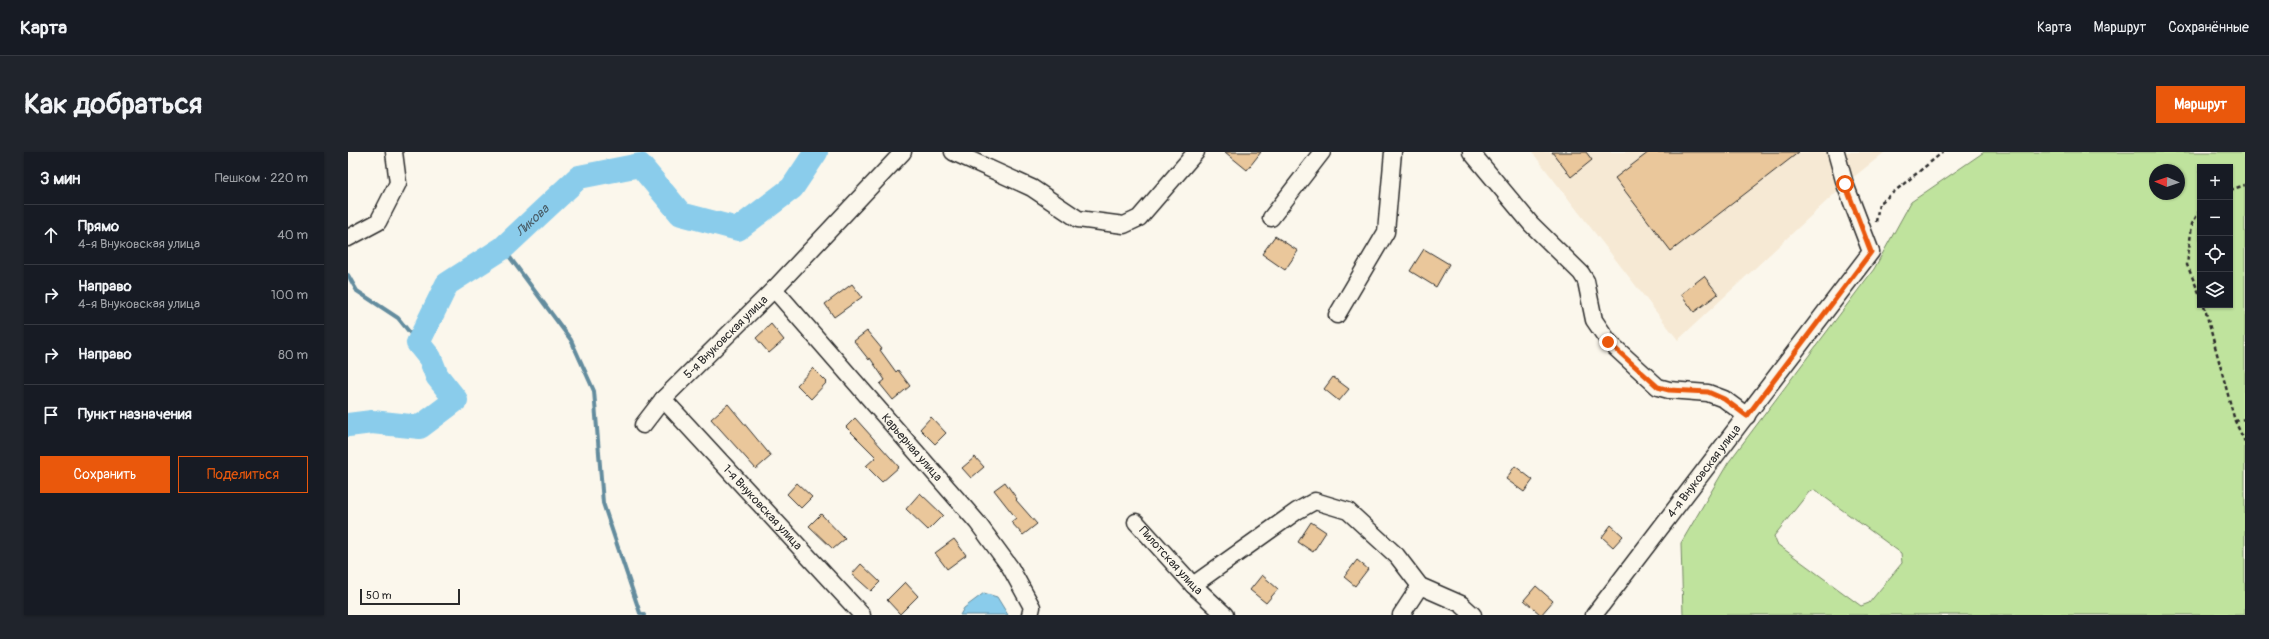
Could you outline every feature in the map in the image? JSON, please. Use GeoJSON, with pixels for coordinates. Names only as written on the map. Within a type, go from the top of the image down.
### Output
{"type":"FeatureCollection","features":[{"type":"Feature","properties":{"kind":"street"},"geometry":{"type":"LineString","coordinates":[[348,238],[378,222],[398,183],[394,152]]}},
{"type":"Feature","properties":{"kind":"street","name":"5-я Внуковская улица"},"geometry":{"type":"LineString","coordinates":[[643,425],[662,399],[774,289],[809,250],[903,152]]}},
{"type":"Feature","properties":{"kind":"street"},"geometry":{"type":"LineString","coordinates":[[953,152],[1032,188],[1078,219],[1124,225],[1139,218],[1196,152]]}},
{"type":"Feature","properties":{"kind":"street"},"geometry":{"type":"LineString","coordinates":[[1271,218],[1322,152]]}},
{"type":"Feature","properties":{"kind":"street"},"geometry":{"type":"LineString","coordinates":[[1337,315],[1386,232],[1393,152]]}},
{"type":"Feature","properties":{"kind":"street"},"geometry":{"type":"LineString","coordinates":[[1472,152],[1531,224],[1581,273],[1586,281],[1594,320],[1608,342],[1658,387],[1669,390],[1708,392],[1724,399],[1747,416]]}},
{"type":"Feature","properties":{"kind":"street","name":"4-я Внуковская улица"},"geometry":{"type":"LineString","coordinates":[[1594,615],[1871,252],[1845,184],[1836,152]]}},
{"type":"Feature","properties":{"kind":"street","name":"Карьерная улица"},"geometry":{"type":"LineString","coordinates":[[774,289],[977,522],[1010,566],[1032,607],[1030,615]]}},
{"type":"Feature","properties":{"kind":"street","name":"1-я Внуковская улица"},"geometry":{"type":"LineString","coordinates":[[662,399],[862,615]]}},
{"type":"Feature","properties":{"kind":"street"},"geometry":{"type":"LineString","coordinates":[[1192,586],[1297,511],[1315,501],[1348,511],[1397,556],[1420,586],[1461,604],[1473,615]]}},
{"type":"Feature","properties":{"kind":"street","name":"Пилотская улица"},"geometry":{"type":"LineString","coordinates":[[1136,522],[1192,586],[1225,615]]}},
{"type":"Feature","properties":{"kind":"street"},"geometry":{"type":"LineString","coordinates":[[1401,615],[1420,586]]}},
{"type":"Feature","properties":{"kind":"path"},"geometry":{"type":"LineString","coordinates":[[1876,225],[1879,204],[1943,152]]}},
{"type":"Feature","properties":{"kind":"path"},"geometry":{"type":"LineString","coordinates":[[2233,189],[2245,185]]}},
{"type":"Feature","properties":{"kind":"path"},"geometry":{"type":"LineString","coordinates":[[2197,215],[2192,224],[2187,265],[2197,288]]}},
{"type":"Feature","properties":{"kind":"path"},"geometry":{"type":"LineString","coordinates":[[2205,308],[2235,421],[2245,442]]}},
{"type":"Feature","properties":{"kind":"path"},"geometry":{"type":"LineString","coordinates":[[2235,421],[2245,419]]}},
{"type":"Feature","properties":{"kind":"shaded area"},"geometry":{"type":"Polygon","coordinates":[[[1532,152],[1885,152],[1845,184],[1678,340],[1532,152]]]}},
{"type":"Feature","properties":{"kind":"green space"},"geometry":{"type":"Polygon","coordinates":[[[1984,152],[2245,152],[2245,615],[1683,615],[1681,543],[1728,463],[1874,269],[1911,202],[1984,152]],[[1815,490],[1809,492],[1774,536],[1777,544],[1861,606],[1869,603],[1902,563],[1901,553],[1815,490]]]}},
{"type":"Feature","properties":{"kind":"water"},"geometry":{"type":"Polygon","coordinates":[[[984,593],[997,597],[1008,615],[960,615],[964,608],[984,593]]]}},
{"type":"Feature","properties":{"kind":"building"},"geometry":{"type":"Polygon","coordinates":[[[1225,152],[1261,152],[1247,170],[1225,152]]]}},
{"type":"Feature","properties":{"kind":"building"},"geometry":{"type":"Polygon","coordinates":[[[1552,152],[1586,152],[1592,160],[1571,177],[1552,152]]]}},
{"type":"Feature","properties":{"kind":"building"},"geometry":{"type":"Polygon","coordinates":[[[1649,152],[1799,152],[1671,251],[1615,178],[1649,152]]]}},
{"type":"Feature","properties":{"kind":"building"},"geometry":{"type":"Polygon","coordinates":[[[1275,236],[1298,251],[1285,270],[1262,254],[1275,236]]]}},
{"type":"Feature","properties":{"kind":"building"},"geometry":{"type":"Polygon","coordinates":[[[1424,249],[1449,264],[1436,287],[1410,271],[1424,249]]]}},
{"type":"Feature","properties":{"kind":"building"},"geometry":{"type":"Polygon","coordinates":[[[1704,276],[1718,294],[1694,312],[1681,294],[1704,276]]]}},
{"type":"Feature","properties":{"kind":"building"},"geometry":{"type":"Polygon","coordinates":[[[852,284],[862,297],[834,317],[825,304],[852,284]]]}},
{"type":"Feature","properties":{"kind":"building"},"geometry":{"type":"Polygon","coordinates":[[[771,324],[784,340],[769,353],[756,338],[771,324]]]}},
{"type":"Feature","properties":{"kind":"building"},"geometry":{"type":"Polygon","coordinates":[[[867,331],[882,349],[880,350],[896,372],[898,370],[910,386],[893,400],[880,384],[885,380],[870,358],[869,360],[854,341],[867,331]]]}},
{"type":"Feature","properties":{"kind":"building"},"geometry":{"type":"Polygon","coordinates":[[[813,368],[827,382],[811,399],[797,385],[813,368]]]}},
{"type":"Feature","properties":{"kind":"building"},"geometry":{"type":"Polygon","coordinates":[[[1333,377],[1349,389],[1339,401],[1324,389],[1333,377]]]}},
{"type":"Feature","properties":{"kind":"building"},"geometry":{"type":"Polygon","coordinates":[[[728,404],[771,456],[756,469],[711,419],[728,404]]]}},
{"type":"Feature","properties":{"kind":"building"},"geometry":{"type":"Polygon","coordinates":[[[931,417],[946,433],[935,444],[920,429],[931,417]]]}},
{"type":"Feature","properties":{"kind":"building"},"geometry":{"type":"Polygon","coordinates":[[[855,418],[899,467],[882,482],[866,466],[876,457],[846,427],[855,418]]]}},
{"type":"Feature","properties":{"kind":"building"},"geometry":{"type":"Polygon","coordinates":[[[975,457],[984,467],[971,478],[962,468],[975,457]]]}},
{"type":"Feature","properties":{"kind":"building"},"geometry":{"type":"Polygon","coordinates":[[[1515,466],[1533,480],[1524,492],[1506,479],[1515,466]]]}},
{"type":"Feature","properties":{"kind":"building"},"geometry":{"type":"Polygon","coordinates":[[[1005,482],[1017,499],[1016,500],[1037,524],[1023,535],[1011,522],[1016,518],[994,490],[1005,482]]]}},
{"type":"Feature","properties":{"kind":"building"},"geometry":{"type":"Polygon","coordinates":[[[797,483],[812,497],[801,508],[787,494],[797,483]]]}},
{"type":"Feature","properties":{"kind":"building"},"geometry":{"type":"Polygon","coordinates":[[[920,493],[943,515],[928,530],[906,509],[920,493]]]}},
{"type":"Feature","properties":{"kind":"building"},"geometry":{"type":"Polygon","coordinates":[[[821,514],[845,539],[833,549],[809,526],[821,514]]]}},
{"type":"Feature","properties":{"kind":"building"},"geometry":{"type":"Polygon","coordinates":[[[1311,522],[1326,532],[1313,552],[1298,542],[1311,522]]]}},
{"type":"Feature","properties":{"kind":"building"},"geometry":{"type":"Polygon","coordinates":[[[1611,525],[1623,536],[1613,547],[1602,537],[1611,525]]]}},
{"type":"Feature","properties":{"kind":"building"},"geometry":{"type":"Polygon","coordinates":[[[954,539],[966,555],[947,569],[935,553],[954,539]]]}},
{"type":"Feature","properties":{"kind":"building"},"geometry":{"type":"Polygon","coordinates":[[[1357,560],[1368,569],[1355,586],[1344,577],[1357,560]]]}},
{"type":"Feature","properties":{"kind":"building"},"geometry":{"type":"Polygon","coordinates":[[[861,564],[880,582],[871,591],[852,574],[861,564]]]}},
{"type":"Feature","properties":{"kind":"building"},"geometry":{"type":"Polygon","coordinates":[[[1262,575],[1278,589],[1266,603],[1250,590],[1262,575]]]}},
{"type":"Feature","properties":{"kind":"building"},"geometry":{"type":"Polygon","coordinates":[[[905,582],[918,596],[900,614],[887,600],[905,582]]]}},
{"type":"Feature","properties":{"kind":"building"},"geometry":{"type":"Polygon","coordinates":[[[1536,586],[1553,601],[1541,615],[1524,600],[1536,586]]]}},
{"type":"Feature","properties":{"kind":"waterway","name":"Ликова"},"geometry":{"type":"LineString","coordinates":[[348,425],[372,422],[420,427],[456,400],[437,376],[430,358],[418,343],[447,284],[503,248],[579,177],[640,165],[681,214],[738,229],[792,188],[816,152]]}},
{"type":"Feature","properties":{"kind":"waterway"},"geometry":{"type":"LineString","coordinates":[[503,248],[571,340],[594,391],[603,503],[640,613],[644,615]]}},
{"type":"Feature","properties":{"kind":"waterway"},"geometry":{"type":"LineString","coordinates":[[348,275],[357,291],[398,318],[419,344],[418,343]]}},
{"type":"Feature","properties":{"kind":"route"},"geometry":{"type":"LineString","coordinates":[[1608,342],[1658,387],[1669,390],[1708,392],[1724,399],[1747,416],[1871,252],[1845,184]]}}]}
